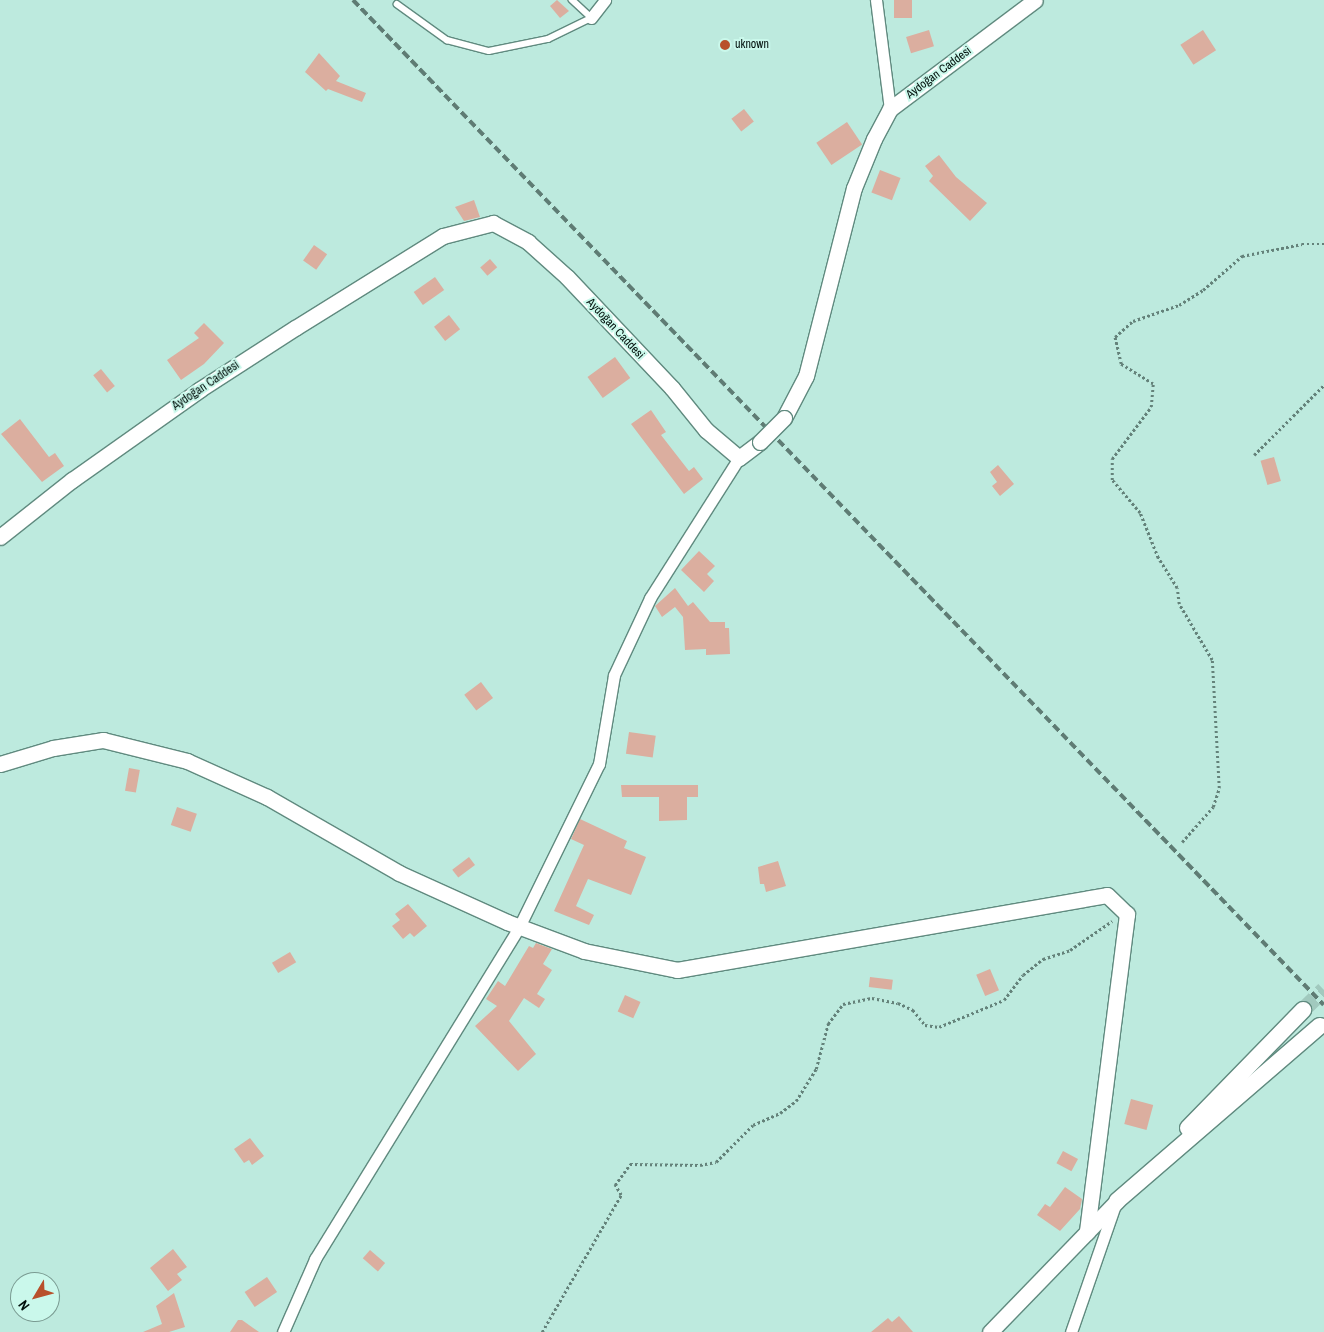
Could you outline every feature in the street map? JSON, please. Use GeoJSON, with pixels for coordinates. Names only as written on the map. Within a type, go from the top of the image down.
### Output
{"type":"FeatureCollection","features":[{"type":"Feature","properties":{"kind":"main road"},"geometry":{"type":"LineString","coordinates":[[1116,1201],[1303,1010]]}},
{"type":"Feature","properties":{"kind":"main road"},"geometry":{"type":"LineString","coordinates":[[1116,1201],[1320,1026]]}},
{"type":"Feature","properties":{"kind":"street"},"geometry":{"type":"LineString","coordinates":[[591,18],[605,0]]}},
{"type":"Feature","properties":{"kind":"street"},"geometry":{"type":"LineString","coordinates":[[876,0],[890,109]]}},
{"type":"Feature","properties":{"kind":"street","name":"Aydoğan Caddesi"},"geometry":{"type":"LineString","coordinates":[[0,537],[72,480],[199,390],[295,328],[444,236],[493,223],[528,242],[567,277],[672,388],[706,430],[739,458],[760,442],[784,418],[806,376],[854,188],[874,139],[890,109],[1035,0]]}},
{"type":"Feature","properties":{"kind":"street"},"geometry":{"type":"LineString","coordinates":[[283,1332],[315,1259],[519,927],[599,764],[614,675],[650,598],[739,458]]}},
{"type":"Feature","properties":{"kind":"street"},"geometry":{"type":"LineString","coordinates":[[0,764],[53,748],[103,740],[187,762],[267,797],[400,874],[519,927],[584,951],[677,970],[1107,895],[1126,914],[1086,1232]]}},
{"type":"Feature","properties":{"kind":"street"},"geometry":{"type":"LineString","coordinates":[[990,1332],[1116,1201]]}},
{"type":"Feature","properties":{"kind":"street"},"geometry":{"type":"LineString","coordinates":[[1070,1332],[1116,1201]]}},
{"type":"Feature","properties":{"kind":"lane"},"geometry":{"type":"LineString","coordinates":[[397,4],[447,40],[489,51],[548,40],[591,18],[572,0]]}},
{"type":"Feature","properties":{"kind":"path"},"geometry":{"type":"LineString","coordinates":[[1182,842],[1213,807],[1219,788],[1212,660],[1179,604],[1177,588],[1158,558],[1140,513],[1112,480],[1112,459],[1151,407],[1153,384],[1121,364],[1115,337],[1133,320],[1179,305],[1203,290],[1242,256],[1302,244],[1324,244]]}},
{"type":"Feature","properties":{"kind":"path"},"geometry":{"type":"LineString","coordinates":[[1254,455],[1324,385]]}},
{"type":"Feature","properties":{"kind":"path"},"geometry":{"type":"LineString","coordinates":[[542,1332],[621,1195],[615,1185],[630,1164],[700,1165],[716,1162],[753,1125],[780,1113],[796,1102],[816,1069],[828,1024],[843,1004],[872,998],[898,1003],[914,1010],[925,1025],[939,1027],[1004,1000],[1023,975],[1043,959],[1070,950],[1126,914]]}},
{"type":"Feature","properties":{"kind":"building"},"geometry":{"type":"Polygon","coordinates":[[[557,0],[569,11],[560,18],[550,6],[557,0]]]}},
{"type":"Feature","properties":{"kind":"building"},"geometry":{"type":"Polygon","coordinates":[[[894,0],[912,0],[912,18],[894,18],[894,0]]]}},
{"type":"Feature","properties":{"kind":"building"},"geometry":{"type":"Polygon","coordinates":[[[929,30],[934,46],[911,53],[906,37],[929,30]]]}},
{"type":"Feature","properties":{"kind":"building"},"geometry":{"type":"Polygon","coordinates":[[[1203,30],[1216,50],[1193,65],[1180,45],[1203,30]]]}},
{"type":"Feature","properties":{"kind":"building"},"geometry":{"type":"Polygon","coordinates":[[[319,53],[340,76],[336,81],[366,93],[362,102],[328,89],[326,91],[305,72],[319,53]]]}},
{"type":"Feature","properties":{"kind":"building"},"geometry":{"type":"Polygon","coordinates":[[[744,109],[754,122],[741,131],[731,119],[744,109]]]}},
{"type":"Feature","properties":{"kind":"building"},"geometry":{"type":"Polygon","coordinates":[[[847,122],[862,144],[831,165],[816,143],[847,122]]]}},
{"type":"Feature","properties":{"kind":"building"},"geometry":{"type":"Polygon","coordinates":[[[939,155],[956,177],[987,203],[970,221],[929,181],[933,176],[925,166],[939,155]]]}},
{"type":"Feature","properties":{"kind":"building"},"geometry":{"type":"Polygon","coordinates":[[[880,170],[901,178],[892,200],[871,192],[880,170]]]}},
{"type":"Feature","properties":{"kind":"building"},"geometry":{"type":"Polygon","coordinates":[[[474,200],[480,217],[464,221],[455,207],[474,200]]]}},
{"type":"Feature","properties":{"kind":"building"},"geometry":{"type":"Polygon","coordinates":[[[314,245],[327,254],[316,270],[303,261],[314,245]]]}},
{"type":"Feature","properties":{"kind":"building"},"geometry":{"type":"Polygon","coordinates":[[[490,259],[497,267],[487,276],[480,268],[490,259]]]}},
{"type":"Feature","properties":{"kind":"building"},"geometry":{"type":"Polygon","coordinates":[[[435,277],[444,290],[423,305],[414,292],[435,277]]]}},
{"type":"Feature","properties":{"kind":"building"},"geometry":{"type":"Polygon","coordinates":[[[449,315],[460,329],[445,341],[434,327],[449,315]]]}},
{"type":"Feature","properties":{"kind":"building"},"geometry":{"type":"Polygon","coordinates":[[[204,323],[224,343],[204,364],[181,380],[167,360],[199,338],[194,333],[204,323]]]}},
{"type":"Feature","properties":{"kind":"building"},"geometry":{"type":"Polygon","coordinates":[[[615,357],[630,378],[603,398],[587,377],[615,357]]]}},
{"type":"Feature","properties":{"kind":"building"},"geometry":{"type":"Polygon","coordinates":[[[101,369],[115,386],[107,392],[93,375],[101,369]]]}},
{"type":"Feature","properties":{"kind":"building"},"geometry":{"type":"Polygon","coordinates":[[[651,410],[666,432],[661,435],[689,471],[694,467],[703,479],[684,494],[631,424],[651,410]]]}},
{"type":"Feature","properties":{"kind":"building"},"geometry":{"type":"Polygon","coordinates":[[[20,419],[49,457],[55,453],[64,466],[42,482],[1,434],[20,419]]]}},
{"type":"Feature","properties":{"kind":"building"},"geometry":{"type":"Polygon","coordinates":[[[1274,457],[1281,481],[1267,485],[1261,461],[1274,457]]]}},
{"type":"Feature","properties":{"kind":"building"},"geometry":{"type":"Polygon","coordinates":[[[998,465],[1014,484],[1000,496],[992,486],[997,482],[990,472],[998,465]]]}},
{"type":"Feature","properties":{"kind":"building"},"geometry":{"type":"Polygon","coordinates":[[[699,551],[715,566],[707,574],[714,581],[704,592],[681,570],[699,551]]]}},
{"type":"Feature","properties":{"kind":"building"},"geometry":{"type":"Polygon","coordinates":[[[675,588],[688,606],[693,602],[710,622],[725,622],[725,628],[729,628],[730,654],[706,655],[706,649],[685,650],[683,617],[675,607],[662,617],[655,606],[675,588]]]}},
{"type":"Feature","properties":{"kind":"building"},"geometry":{"type":"Polygon","coordinates":[[[481,682],[493,698],[476,711],[464,695],[481,682]]]}},
{"type":"Feature","properties":{"kind":"building"},"geometry":{"type":"Polygon","coordinates":[[[629,732],[656,736],[653,758],[626,754],[629,732]]]}},
{"type":"Feature","properties":{"kind":"building"},"geometry":{"type":"Polygon","coordinates":[[[129,768],[140,770],[136,793],[125,791],[129,768]]]}},
{"type":"Feature","properties":{"kind":"building"},"geometry":{"type":"Polygon","coordinates":[[[621,785],[698,785],[698,797],[687,797],[687,820],[659,821],[659,797],[622,797],[621,785]]]}},
{"type":"Feature","properties":{"kind":"building"},"geometry":{"type":"Polygon","coordinates":[[[177,807],[197,814],[191,832],[171,825],[177,807]]]}},
{"type":"Feature","properties":{"kind":"building"},"geometry":{"type":"Polygon","coordinates":[[[580,819],[627,841],[624,848],[646,857],[631,895],[588,879],[576,906],[594,915],[589,925],[554,911],[584,845],[571,839],[580,819]]]}},
{"type":"Feature","properties":{"kind":"building"},"geometry":{"type":"Polygon","coordinates":[[[469,857],[475,865],[458,878],[452,870],[469,857]]]}},
{"type":"Feature","properties":{"kind":"building"},"geometry":{"type":"Polygon","coordinates":[[[778,861],[786,886],[766,892],[764,884],[760,884],[758,867],[778,861]]]}},
{"type":"Feature","properties":{"kind":"building"},"geometry":{"type":"Polygon","coordinates":[[[408,904],[427,926],[414,937],[410,933],[403,939],[392,926],[400,920],[395,914],[408,904]]]}},
{"type":"Feature","properties":{"kind":"building"},"geometry":{"type":"Polygon","coordinates":[[[536,943],[552,949],[543,964],[552,970],[537,994],[545,999],[539,1008],[524,998],[509,1021],[536,1054],[518,1071],[475,1026],[497,1006],[486,999],[498,981],[505,986],[529,946],[533,948],[536,943]]]}},
{"type":"Feature","properties":{"kind":"building"},"geometry":{"type":"Polygon","coordinates":[[[290,952],[296,962],[278,973],[272,963],[290,952]]]}},
{"type":"Feature","properties":{"kind":"building"},"geometry":{"type":"Polygon","coordinates":[[[990,969],[999,990],[985,996],[976,975],[990,969]]]}},
{"type":"Feature","properties":{"kind":"building"},"geometry":{"type":"Polygon","coordinates":[[[870,977],[893,980],[892,990],[869,987],[870,977]]]}},
{"type":"Feature","properties":{"kind":"building"},"geometry":{"type":"Polygon","coordinates":[[[625,995],[641,1002],[633,1018],[618,1011],[625,995]]]}},
{"type":"Feature","properties":{"kind":"building"},"geometry":{"type":"Polygon","coordinates":[[[1131,1099],[1153,1105],[1146,1130],[1124,1124],[1131,1099]]]}},
{"type":"Feature","properties":{"kind":"building"},"geometry":{"type":"Polygon","coordinates":[[[250,1138],[264,1156],[252,1165],[249,1160],[244,1163],[234,1149],[250,1138]]]}},
{"type":"Feature","properties":{"kind":"building"},"geometry":{"type":"Polygon","coordinates":[[[1063,1151],[1078,1159],[1071,1171],[1056,1163],[1063,1151]]]}},
{"type":"Feature","properties":{"kind":"building"},"geometry":{"type":"Polygon","coordinates":[[[1065,1187],[1082,1199],[1080,1209],[1060,1231],[1037,1215],[1045,1204],[1050,1207],[1065,1187]]]}},
{"type":"Feature","properties":{"kind":"building"},"geometry":{"type":"Polygon","coordinates":[[[173,1249],[187,1267],[177,1274],[182,1280],[168,1291],[150,1268],[173,1249]]]}},
{"type":"Feature","properties":{"kind":"building"},"geometry":{"type":"Polygon","coordinates":[[[370,1250],[385,1263],[378,1271],[363,1258],[370,1250]]]}},
{"type":"Feature","properties":{"kind":"building"},"geometry":{"type":"Polygon","coordinates":[[[267,1277],[277,1292],[255,1307],[245,1292],[267,1277]]]}},
{"type":"Feature","properties":{"kind":"building"},"geometry":{"type":"Polygon","coordinates":[[[174,1293],[185,1327],[169,1332],[143,1332],[162,1324],[156,1306],[174,1293]]]}},
{"type":"Feature","properties":{"kind":"building"},"geometry":{"type":"Polygon","coordinates":[[[899,1316],[913,1332],[871,1332],[888,1318],[892,1322],[899,1316]]]}},
{"type":"Feature","properties":{"kind":"building"},"geometry":{"type":"Polygon","coordinates":[[[238,1320],[242,1320],[259,1332],[230,1332],[238,1320]]]}},
{"type":"Feature","properties":{"kind":"tunnel"},"geometry":{"type":"LineString","coordinates":[[1303,1010],[1324,990]]}},
{"type":"Feature","properties":{"kind":"railway"},"geometry":{"type":"LineString","coordinates":[[353,0],[1324,1005]]}},
{"type":"Feature","properties":{"kind":"place","name":"uknown"},"geometry":{"type":"Point","coordinates":[725,45]}}]}
